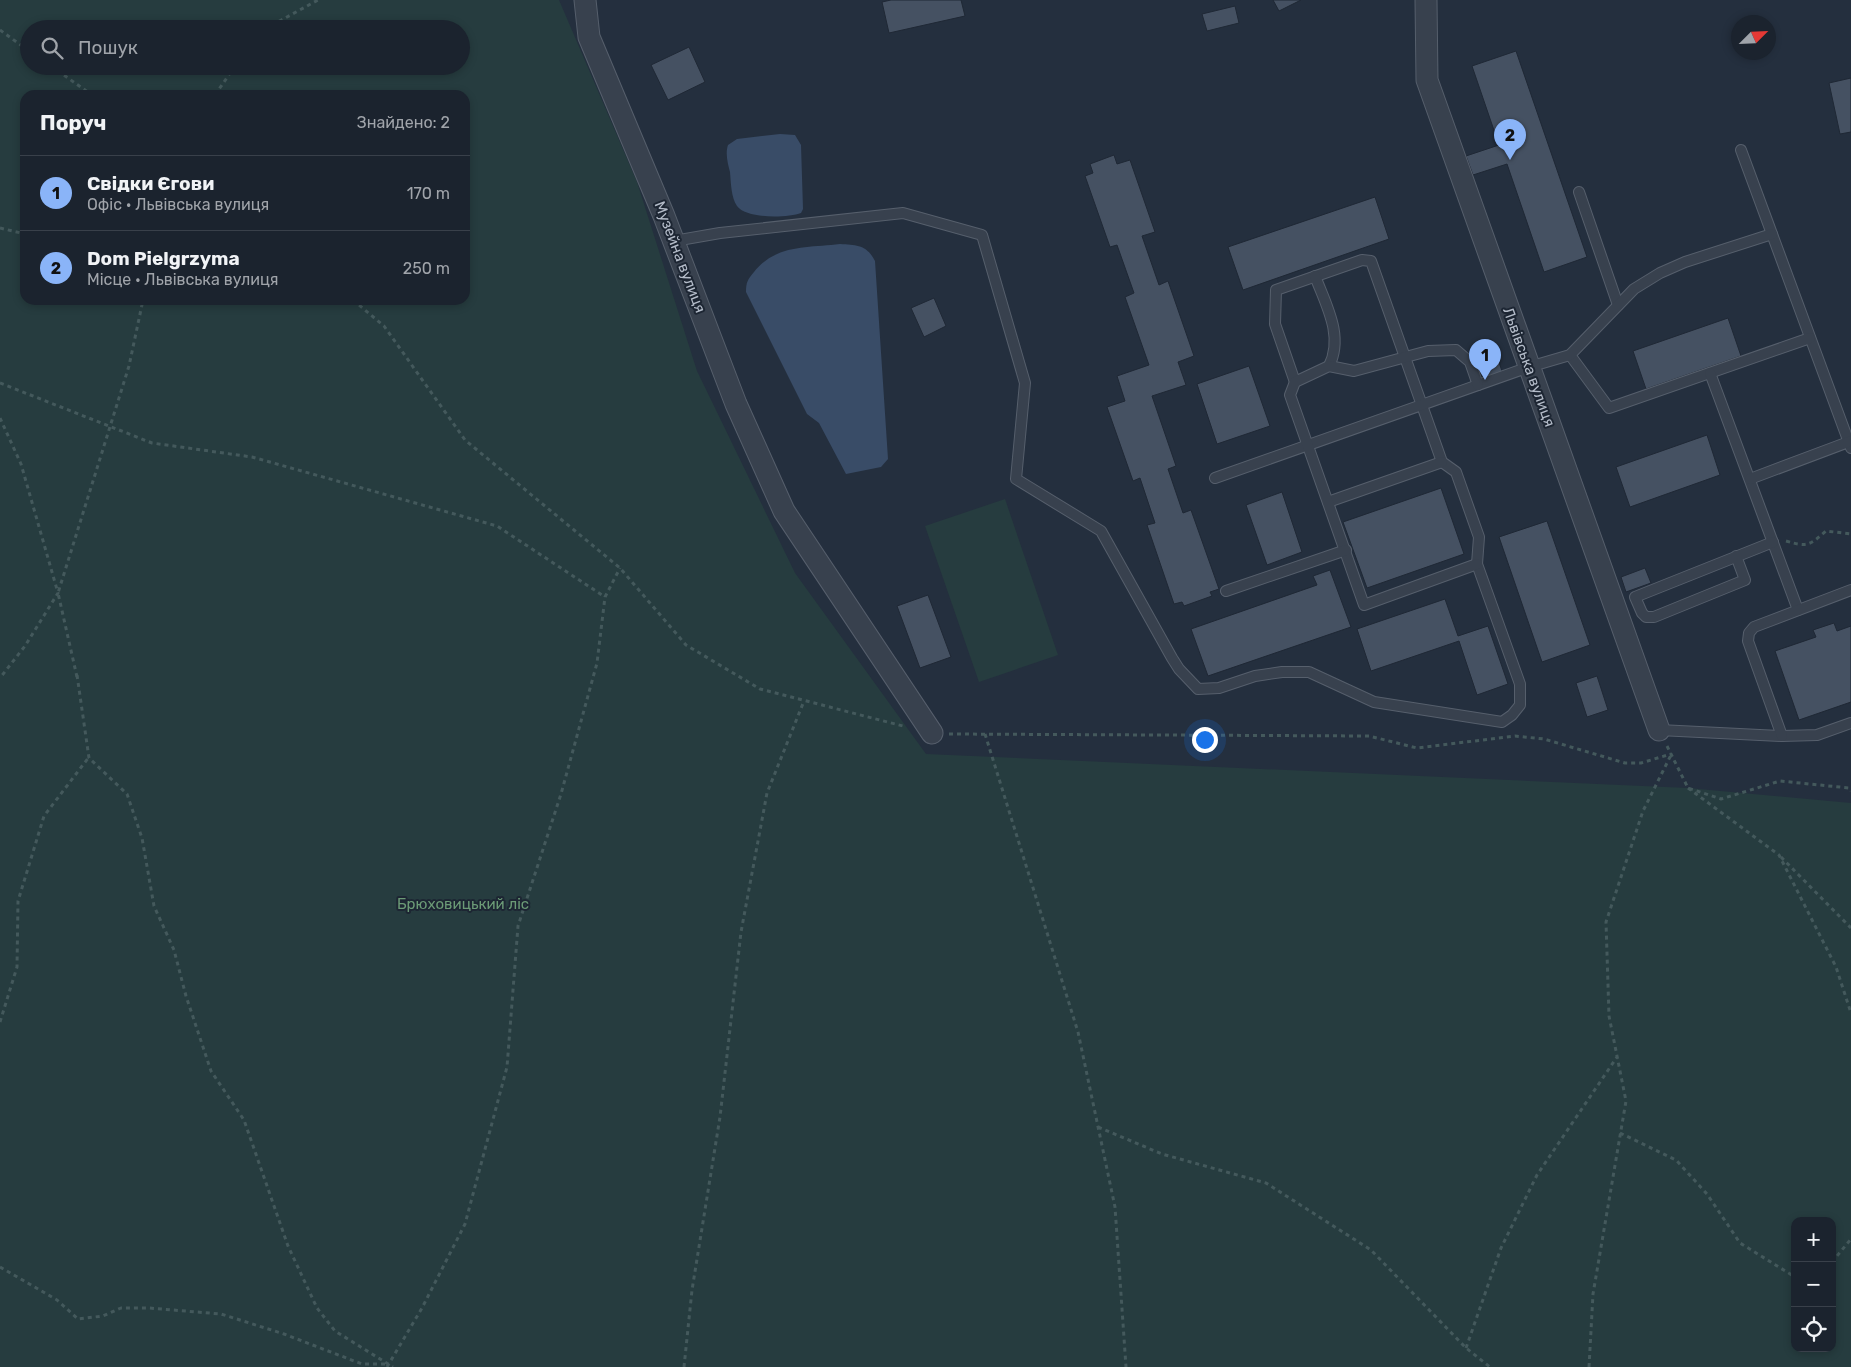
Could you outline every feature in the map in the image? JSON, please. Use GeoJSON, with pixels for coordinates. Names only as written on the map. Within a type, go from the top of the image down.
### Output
{"type":"FeatureCollection","features":[{"type":"Feature","properties":{"kind":"street","name":"Музейна вулиця"},"geometry":{"type":"LineString","coordinates":[[585,0],[589,37],[674,240],[736,404],[784,511],[932,733]]}},
{"type":"Feature","properties":{"kind":"street","name":"Львівська вулиця"},"geometry":{"type":"LineString","coordinates":[[1426,0],[1427,80],[1659,730]]}},
{"type":"Feature","properties":{"kind":"lane"},"geometry":{"type":"LineString","coordinates":[[1741,150],[1850,444],[1750,479]]}},
{"type":"Feature","properties":{"kind":"lane"},"geometry":{"type":"LineString","coordinates":[[1579,192],[1618,305]]}},
{"type":"Feature","properties":{"kind":"lane"},"geometry":{"type":"LineString","coordinates":[[674,240],[903,214],[982,235],[1025,383],[1016,479],[1101,531],[1178,669],[1198,689],[1219,688],[1255,676],[1282,672],[1309,672],[1374,702],[1502,722],[1512,715],[1520,705],[1520,684],[1478,564],[1479,536],[1456,472],[1442,462],[1371,261],[1362,260],[1276,290],[1275,324],[1295,382],[1290,395],[1364,604],[1478,564]]}},
{"type":"Feature","properties":{"kind":"lane"},"geometry":{"type":"LineString","coordinates":[[1215,478],[1529,367],[1570,355],[1634,289],[1660,273],[1685,262],[1772,234]]}},
{"type":"Feature","properties":{"kind":"lane"},"geometry":{"type":"LineString","coordinates":[[1315,276],[1336,334],[1335,354],[1329,366]]}},
{"type":"Feature","properties":{"kind":"lane"},"geometry":{"type":"LineString","coordinates":[[1570,355],[1609,408],[1810,338]]}},
{"type":"Feature","properties":{"kind":"lane"},"geometry":{"type":"LineString","coordinates":[[1295,382],[1329,366],[1354,371],[1428,351],[1456,350],[1470,362],[1478,385]]}},
{"type":"Feature","properties":{"kind":"lane"},"geometry":{"type":"LineString","coordinates":[[1710,373],[1798,610]]}},
{"type":"Feature","properties":{"kind":"lane"},"geometry":{"type":"LineString","coordinates":[[1328,502],[1442,462]]}},
{"type":"Feature","properties":{"kind":"lane"},"geometry":{"type":"LineString","coordinates":[[1614,605],[1773,542]]}},
{"type":"Feature","properties":{"kind":"lane"},"geometry":{"type":"LineString","coordinates":[[1226,591],[1346,550]]}},
{"type":"Feature","properties":{"kind":"lane"},"geometry":{"type":"LineString","coordinates":[[1635,597],[1642,613],[1646,617],[1654,617],[1745,580],[1736,556]]}},
{"type":"Feature","properties":{"kind":"lane"},"geometry":{"type":"LineString","coordinates":[[1782,736],[1748,641],[1749,633],[1754,627],[1851,590]]}},
{"type":"Feature","properties":{"kind":"lane"},"geometry":{"type":"LineString","coordinates":[[1659,730],[1782,736],[1817,734],[1851,724]]}},
{"type":"Feature","properties":{"kind":"path"},"geometry":{"type":"LineString","coordinates":[[281,20],[318,0]]}},
{"type":"Feature","properties":{"kind":"path"},"geometry":{"type":"LineString","coordinates":[[0,30],[20,44]]}},
{"type":"Feature","properties":{"kind":"path"},"geometry":{"type":"LineString","coordinates":[[64,75],[85,90]]}},
{"type":"Feature","properties":{"kind":"path"},"geometry":{"type":"LineString","coordinates":[[218,90],[228,75]]}},
{"type":"Feature","properties":{"kind":"path"},"geometry":{"type":"LineString","coordinates":[[0,228],[20,233]]}},
{"type":"Feature","properties":{"kind":"path"},"geometry":{"type":"LineString","coordinates":[[0,678],[25,646],[58,593],[129,366],[142,305]]}},
{"type":"Feature","properties":{"kind":"path"},"geometry":{"type":"LineString","coordinates":[[359,305],[384,326],[465,440],[620,568],[686,645],[760,689],[932,733],[1369,736],[1417,748],[1515,736],[1544,739],[1625,763],[1640,763],[1671,754]]}},
{"type":"Feature","properties":{"kind":"path"},"geometry":{"type":"LineString","coordinates":[[0,383],[152,442],[252,457],[497,526],[605,597]]}},
{"type":"Feature","properties":{"kind":"path"},"geometry":{"type":"LineString","coordinates":[[0,418],[21,464],[58,593],[77,675],[89,758],[126,794],[142,838],[154,906],[174,950],[186,996],[212,1070],[244,1120],[288,1246],[317,1308],[335,1331],[388,1366]]}},
{"type":"Feature","properties":{"kind":"path"},"geometry":{"type":"LineString","coordinates":[[1773,542],[1783,540],[1803,546],[1816,540],[1826,531],[1851,534]]}},
{"type":"Feature","properties":{"kind":"path"},"geometry":{"type":"LineString","coordinates":[[388,1366],[422,1308],[465,1224],[507,1067],[518,926],[562,794],[597,663],[605,597],[620,568]]}},
{"type":"Feature","properties":{"kind":"path"},"geometry":{"type":"LineString","coordinates":[[684,1367],[692,1290],[720,1117],[741,932],[767,793],[804,701]]}},
{"type":"Feature","properties":{"kind":"path"},"geometry":{"type":"LineString","coordinates":[[1659,730],[1688,788],[1779,855],[1851,928]]}},
{"type":"Feature","properties":{"kind":"path"},"geometry":{"type":"LineString","coordinates":[[985,734],[1078,1032],[1115,1207],[1126,1367]]}},
{"type":"Feature","properties":{"kind":"path"},"geometry":{"type":"LineString","coordinates":[[1589,1367],[1593,1294],[1626,1101],[1609,1016],[1606,922],[1643,811],[1671,754]]}},
{"type":"Feature","properties":{"kind":"path"},"geometry":{"type":"LineString","coordinates":[[0,1022],[17,967],[18,901],[44,816],[89,758]]}},
{"type":"Feature","properties":{"kind":"path"},"geometry":{"type":"LineString","coordinates":[[1688,788],[1721,799],[1780,781],[1849,788],[1851,791]]}},
{"type":"Feature","properties":{"kind":"path"},"geometry":{"type":"LineString","coordinates":[[1779,855],[1836,967],[1851,1013]]}},
{"type":"Feature","properties":{"kind":"path"},"geometry":{"type":"LineString","coordinates":[[1466,1348],[1501,1248],[1537,1175],[1617,1056]]}},
{"type":"Feature","properties":{"kind":"path"},"geometry":{"type":"LineString","coordinates":[[1098,1127],[1162,1154],[1266,1183],[1371,1250],[1466,1348],[1490,1367]]}},
{"type":"Feature","properties":{"kind":"path"},"geometry":{"type":"LineString","coordinates":[[1620,1132],[1676,1160],[1707,1194],[1740,1244],[1791,1275]]}},
{"type":"Feature","properties":{"kind":"path"},"geometry":{"type":"LineString","coordinates":[[1836,1257],[1851,1239]]}},
{"type":"Feature","properties":{"kind":"path"},"geometry":{"type":"LineString","coordinates":[[0,1267],[58,1300],[78,1319],[104,1316],[121,1308],[149,1308],[221,1314],[284,1334],[362,1364],[393,1367]]}},
{"type":"Feature","properties":{"kind":"green space","name":"Брюховицький ліс"},"geometry":{"type":"Polygon","coordinates":[[[0,0],[559,0],[637,182],[697,371],[795,573],[926,754],[1688,788],[1851,803],[1851,1367],[0,1367],[0,0]]]}},
{"type":"Feature","properties":{"kind":"green space"},"geometry":{"type":"Polygon","coordinates":[[[1005,499],[1058,655],[979,682],[925,526],[1005,499]]]}},
{"type":"Feature","properties":{"kind":"water"},"geometry":{"type":"Polygon","coordinates":[[[780,134],[795,135],[801,145],[803,209],[801,213],[786,216],[767,216],[742,210],[737,206],[732,194],[727,155],[728,145],[737,139],[780,134]]]}},
{"type":"Feature","properties":{"kind":"water"},"geometry":{"type":"Polygon","coordinates":[[[840,244],[861,247],[869,252],[875,261],[888,459],[881,467],[846,474],[819,423],[807,414],[746,292],[750,277],[772,256],[793,249],[840,244]]]}},
{"type":"Feature","properties":{"kind":"building"},"geometry":{"type":"Polygon","coordinates":[[[891,0],[961,0],[965,16],[889,33],[882,2],[891,0]]]}},
{"type":"Feature","properties":{"kind":"building"},"geometry":{"type":"Polygon","coordinates":[[[1273,0],[1301,0],[1279,11],[1273,0]]]}},
{"type":"Feature","properties":{"kind":"building"},"geometry":{"type":"Polygon","coordinates":[[[1235,6],[1239,23],[1207,31],[1202,14],[1235,6]]]}},
{"type":"Feature","properties":{"kind":"building"},"geometry":{"type":"Polygon","coordinates":[[[689,47],[705,82],[668,100],[651,65],[689,47]]]}},
{"type":"Feature","properties":{"kind":"building"},"geometry":{"type":"Polygon","coordinates":[[[1516,51],[1587,257],[1544,272],[1507,164],[1473,175],[1466,156],[1499,145],[1472,66],[1516,51]]]}},
{"type":"Feature","properties":{"kind":"building"},"geometry":{"type":"Polygon","coordinates":[[[1851,78],[1851,132],[1840,134],[1829,83],[1851,78]]]}},
{"type":"Feature","properties":{"kind":"building"},"geometry":{"type":"Polygon","coordinates":[[[1114,155],[1117,164],[1130,160],[1155,232],[1142,236],[1159,285],[1168,281],[1194,356],[1178,362],[1186,385],[1152,396],[1176,466],[1168,469],[1183,513],[1191,510],[1219,589],[1210,592],[1212,596],[1184,606],[1182,602],[1174,604],[1147,525],[1155,523],[1140,478],[1133,481],[1107,407],[1125,401],[1117,376],[1149,365],[1125,297],[1134,293],[1117,245],[1110,247],[1085,176],[1093,173],[1090,164],[1114,155]]]}},
{"type":"Feature","properties":{"kind":"building"},"geometry":{"type":"Polygon","coordinates":[[[1375,197],[1389,239],[1243,290],[1228,247],[1375,197]]]}},
{"type":"Feature","properties":{"kind":"building"},"geometry":{"type":"Polygon","coordinates":[[[934,298],[946,326],[924,337],[911,308],[934,298]]]}},
{"type":"Feature","properties":{"kind":"building"},"geometry":{"type":"Polygon","coordinates":[[[1728,318],[1741,356],[1646,389],[1633,351],[1728,318]]]}},
{"type":"Feature","properties":{"kind":"building"},"geometry":{"type":"Polygon","coordinates":[[[1491,339],[1503,374],[1486,380],[1473,344],[1491,339]]]}},
{"type":"Feature","properties":{"kind":"building"},"geometry":{"type":"Polygon","coordinates":[[[1249,366],[1270,426],[1217,444],[1197,384],[1249,366]]]}},
{"type":"Feature","properties":{"kind":"building"},"geometry":{"type":"Polygon","coordinates":[[[1707,435],[1720,475],[1630,507],[1616,467],[1707,435]]]}},
{"type":"Feature","properties":{"kind":"building"},"geometry":{"type":"Polygon","coordinates":[[[1441,488],[1464,554],[1367,588],[1343,522],[1441,488]]]}},
{"type":"Feature","properties":{"kind":"building"},"geometry":{"type":"Polygon","coordinates":[[[1282,492],[1302,552],[1267,565],[1246,505],[1282,492]]]}},
{"type":"Feature","properties":{"kind":"building"},"geometry":{"type":"Polygon","coordinates":[[[1547,521],[1590,645],[1542,662],[1499,537],[1547,521]]]}},
{"type":"Feature","properties":{"kind":"building"},"geometry":{"type":"Polygon","coordinates":[[[1645,568],[1651,583],[1626,592],[1621,577],[1645,568]]]}},
{"type":"Feature","properties":{"kind":"building"},"geometry":{"type":"Polygon","coordinates":[[[1330,570],[1351,627],[1208,676],[1191,629],[1317,585],[1313,576],[1330,570]]]}},
{"type":"Feature","properties":{"kind":"building"},"geometry":{"type":"Polygon","coordinates":[[[928,595],[951,657],[920,668],[897,606],[928,595]]]}},
{"type":"Feature","properties":{"kind":"building"},"geometry":{"type":"Polygon","coordinates":[[[1445,599],[1458,636],[1488,626],[1508,684],[1477,695],[1459,641],[1371,671],[1357,629],[1445,599]]]}},
{"type":"Feature","properties":{"kind":"building"},"geometry":{"type":"Polygon","coordinates":[[[1834,623],[1837,631],[1851,626],[1851,702],[1799,720],[1775,651],[1816,637],[1813,630],[1834,623]]]}},
{"type":"Feature","properties":{"kind":"building"},"geometry":{"type":"Polygon","coordinates":[[[1597,676],[1608,710],[1587,717],[1576,683],[1597,676]]]}},
{"type":"Feature","properties":{"kind":"place","name":"Dom Pielgrzyma"},"geometry":{"type":"Point","coordinates":[1510,160]}},
{"type":"Feature","properties":{"kind":"place","name":"Свідки Єгови"},"geometry":{"type":"Point","coordinates":[1485,380]}}]}
